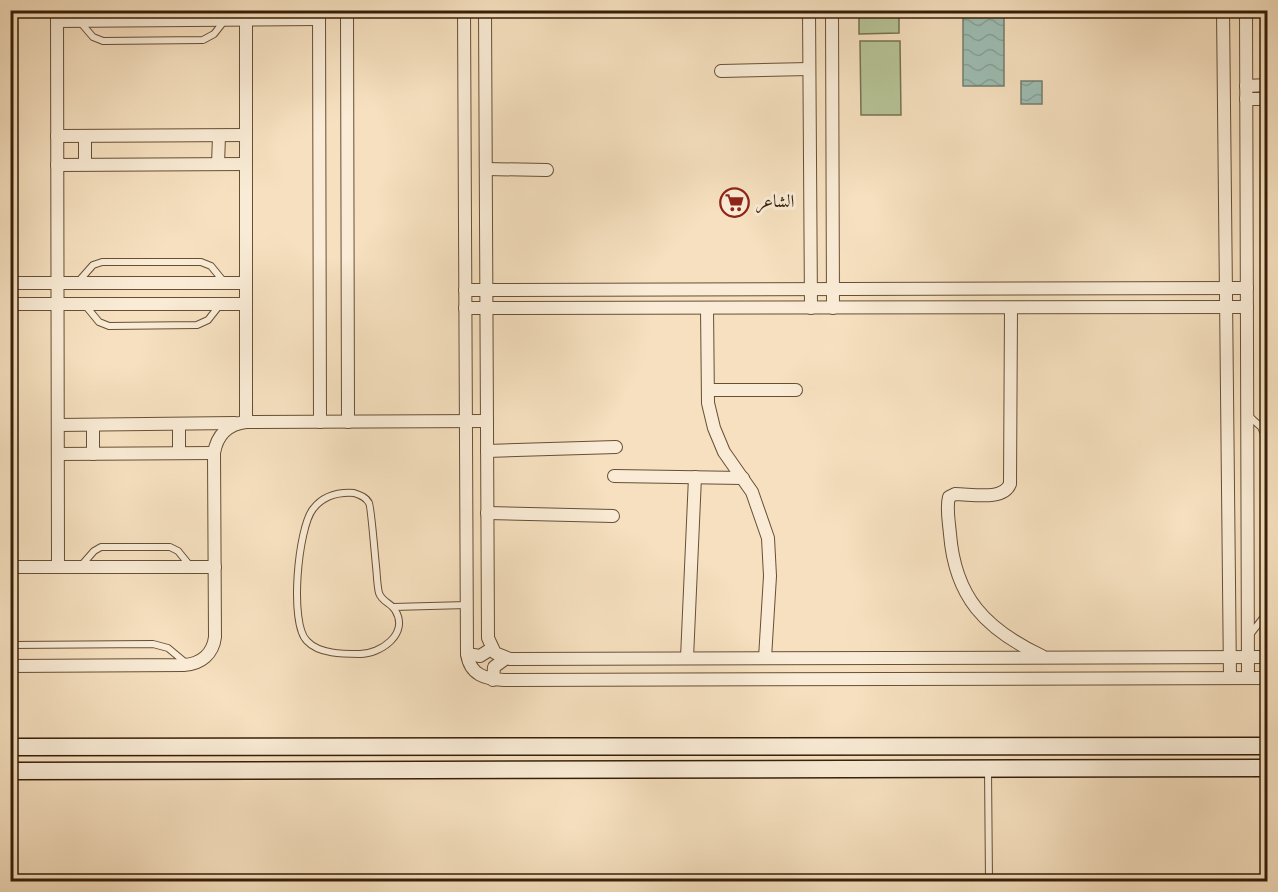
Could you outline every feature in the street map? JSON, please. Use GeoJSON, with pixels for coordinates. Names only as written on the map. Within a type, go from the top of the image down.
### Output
{"type":"FeatureCollection","features":[{"type":"Feature","properties":{"kind":"street"},"geometry":{"type":"LineString","coordinates":[[347,10],[348,422]]}},
{"type":"Feature","properties":{"kind":"street"},"geometry":{"type":"LineString","coordinates":[[464,10],[467,654],[473,670],[486,679],[493,680],[1268,678]]}},
{"type":"Feature","properties":{"kind":"street"},"geometry":{"type":"LineString","coordinates":[[485,10],[488,638],[491,649],[505,659]]}},
{"type":"Feature","properties":{"kind":"street"},"geometry":{"type":"LineString","coordinates":[[809,10],[811,308]]}},
{"type":"Feature","properties":{"kind":"street"},"geometry":{"type":"LineString","coordinates":[[832,10],[833,308]]}},
{"type":"Feature","properties":{"kind":"street"},"geometry":{"type":"LineString","coordinates":[[1223,10],[1230,678]]}},
{"type":"Feature","properties":{"kind":"street"},"geometry":{"type":"LineString","coordinates":[[1246,10],[1248,678]]}},
{"type":"Feature","properties":{"kind":"street"},"geometry":{"type":"LineString","coordinates":[[58,567],[57,16],[78,21],[225,20],[246,15],[319,15],[320,422]]}},
{"type":"Feature","properties":{"kind":"street"},"geometry":{"type":"LineString","coordinates":[[241,423],[246,304],[246,15]]}},
{"type":"Feature","properties":{"kind":"street"},"geometry":{"type":"LineString","coordinates":[[721,71],[809,69]]}},
{"type":"Feature","properties":{"kind":"street"},"geometry":{"type":"LineString","coordinates":[[1246,86],[1268,85]]}},
{"type":"Feature","properties":{"kind":"street"},"geometry":{"type":"LineString","coordinates":[[1246,99],[1268,99]]}},
{"type":"Feature","properties":{"kind":"street"},"geometry":{"type":"LineString","coordinates":[[57,136],[246,135]]}},
{"type":"Feature","properties":{"kind":"street"},"geometry":{"type":"LineString","coordinates":[[85,136],[85,164]]}},
{"type":"Feature","properties":{"kind":"street"},"geometry":{"type":"LineString","coordinates":[[218,164],[219,136]]}},
{"type":"Feature","properties":{"kind":"street"},"geometry":{"type":"LineString","coordinates":[[57,165],[246,164]]}},
{"type":"Feature","properties":{"kind":"street"},"geometry":{"type":"LineString","coordinates":[[486,169],[547,170]]}},
{"type":"Feature","properties":{"kind":"street"},"geometry":{"type":"LineString","coordinates":[[10,283],[246,283]]}},
{"type":"Feature","properties":{"kind":"street"},"geometry":{"type":"LineString","coordinates":[[465,290],[1247,288]]}},
{"type":"Feature","properties":{"kind":"street"},"geometry":{"type":"LineString","coordinates":[[10,304],[246,304]]}},
{"type":"Feature","properties":{"kind":"street"},"geometry":{"type":"LineString","coordinates":[[465,308],[1247,307]]}},
{"type":"Feature","properties":{"kind":"street"},"geometry":{"type":"LineString","coordinates":[[707,308],[710,416],[718,441],[759,507],[770,551],[765,658]]}},
{"type":"Feature","properties":{"kind":"street"},"geometry":{"type":"LineString","coordinates":[[1011,308],[1010,484],[1006,491],[999,494],[955,494],[949,497],[951,552],[958,581],[977,608],[1005,634],[1046,657]]}},
{"type":"Feature","properties":{"kind":"street"},"geometry":{"type":"LineString","coordinates":[[708,390],[796,390]]}},
{"type":"Feature","properties":{"kind":"street"},"geometry":{"type":"LineString","coordinates":[[58,425],[487,421]]}},
{"type":"Feature","properties":{"kind":"street"},"geometry":{"type":"LineString","coordinates":[[10,666],[189,665],[205,658],[214,643],[214,453],[221,435],[241,423]]}},
{"type":"Feature","properties":{"kind":"street"},"geometry":{"type":"LineString","coordinates":[[179,424],[179,453]]}},
{"type":"Feature","properties":{"kind":"street"},"geometry":{"type":"LineString","coordinates":[[93,425],[93,454]]}},
{"type":"Feature","properties":{"kind":"street"},"geometry":{"type":"LineString","coordinates":[[487,451],[616,447]]}},
{"type":"Feature","properties":{"kind":"street"},"geometry":{"type":"LineString","coordinates":[[58,454],[214,453]]}},
{"type":"Feature","properties":{"kind":"street"},"geometry":{"type":"LineString","coordinates":[[614,476],[743,478]]}},
{"type":"Feature","properties":{"kind":"street"},"geometry":{"type":"LineString","coordinates":[[687,658],[694,477]]}},
{"type":"Feature","properties":{"kind":"street"},"geometry":{"type":"LineString","coordinates":[[488,513],[613,516]]}},
{"type":"Feature","properties":{"kind":"street"},"geometry":{"type":"LineString","coordinates":[[10,567],[215,567]]}},
{"type":"Feature","properties":{"kind":"street"},"geometry":{"type":"LineString","coordinates":[[467,654],[480,656],[491,649]]}},
{"type":"Feature","properties":{"kind":"street"},"geometry":{"type":"LineString","coordinates":[[493,680],[494,667],[505,659],[1268,657]]}},
{"type":"Feature","properties":{"kind":"street"},"geometry":{"type":"LineString","coordinates":[[10,747],[1268,746]]}},
{"type":"Feature","properties":{"kind":"street"},"geometry":{"type":"LineString","coordinates":[[10,771],[1268,768]]}},
{"type":"Feature","properties":{"kind":"lane"},"geometry":{"type":"LineString","coordinates":[[78,21],[93,37],[103,41],[202,40],[214,34],[225,20]]}},
{"type":"Feature","properties":{"kind":"lane"},"geometry":{"type":"LineString","coordinates":[[78,283],[97,263],[201,262],[211,266],[225,283]]}},
{"type":"Feature","properties":{"kind":"lane"},"geometry":{"type":"LineString","coordinates":[[84,304],[99,322],[110,326],[197,325],[208,320],[220,304]]}},
{"type":"Feature","properties":{"kind":"lane"},"geometry":{"type":"LineString","coordinates":[[1247,413],[1263,429],[1266,448],[1266,614],[1248,640]]}},
{"type":"Feature","properties":{"kind":"lane"},"geometry":{"type":"LineString","coordinates":[[393,607],[398,618],[396,630],[386,646],[375,652],[353,654],[319,649],[302,635],[297,612],[303,536],[307,518],[323,499],[346,493],[362,495],[369,502],[379,593],[393,607],[467,605]]}},
{"type":"Feature","properties":{"kind":"lane"},"geometry":{"type":"LineString","coordinates":[[80,567],[101,547],[166,546],[178,551],[192,567]]}},
{"type":"Feature","properties":{"kind":"lane"},"geometry":{"type":"LineString","coordinates":[[10,645],[158,645],[168,648],[189,665]]}},
{"type":"Feature","properties":{"kind":"lane"},"geometry":{"type":"LineString","coordinates":[[988,768],[989,882]]}},
{"type":"Feature","properties":{"kind":"green space"},"geometry":{"type":"Polygon","coordinates":[[[859,11],[899,11],[899,33],[859,34],[859,11]]]}},
{"type":"Feature","properties":{"kind":"green space"},"geometry":{"type":"Polygon","coordinates":[[[860,41],[900,41],[901,115],[861,115],[860,41]]]}},
{"type":"Feature","properties":{"kind":"water"},"geometry":{"type":"Polygon","coordinates":[[[963,11],[1004,11],[1004,86],[963,86],[963,11]]]}},
{"type":"Feature","properties":{"kind":"water"},"geometry":{"type":"Polygon","coordinates":[[[1021,81],[1042,81],[1042,104],[1021,104],[1021,81]]]}},
{"type":"Feature","properties":{"kind":"place","name":"الشاعر"},"geometry":{"type":"Point","coordinates":[735,202]}}]}
